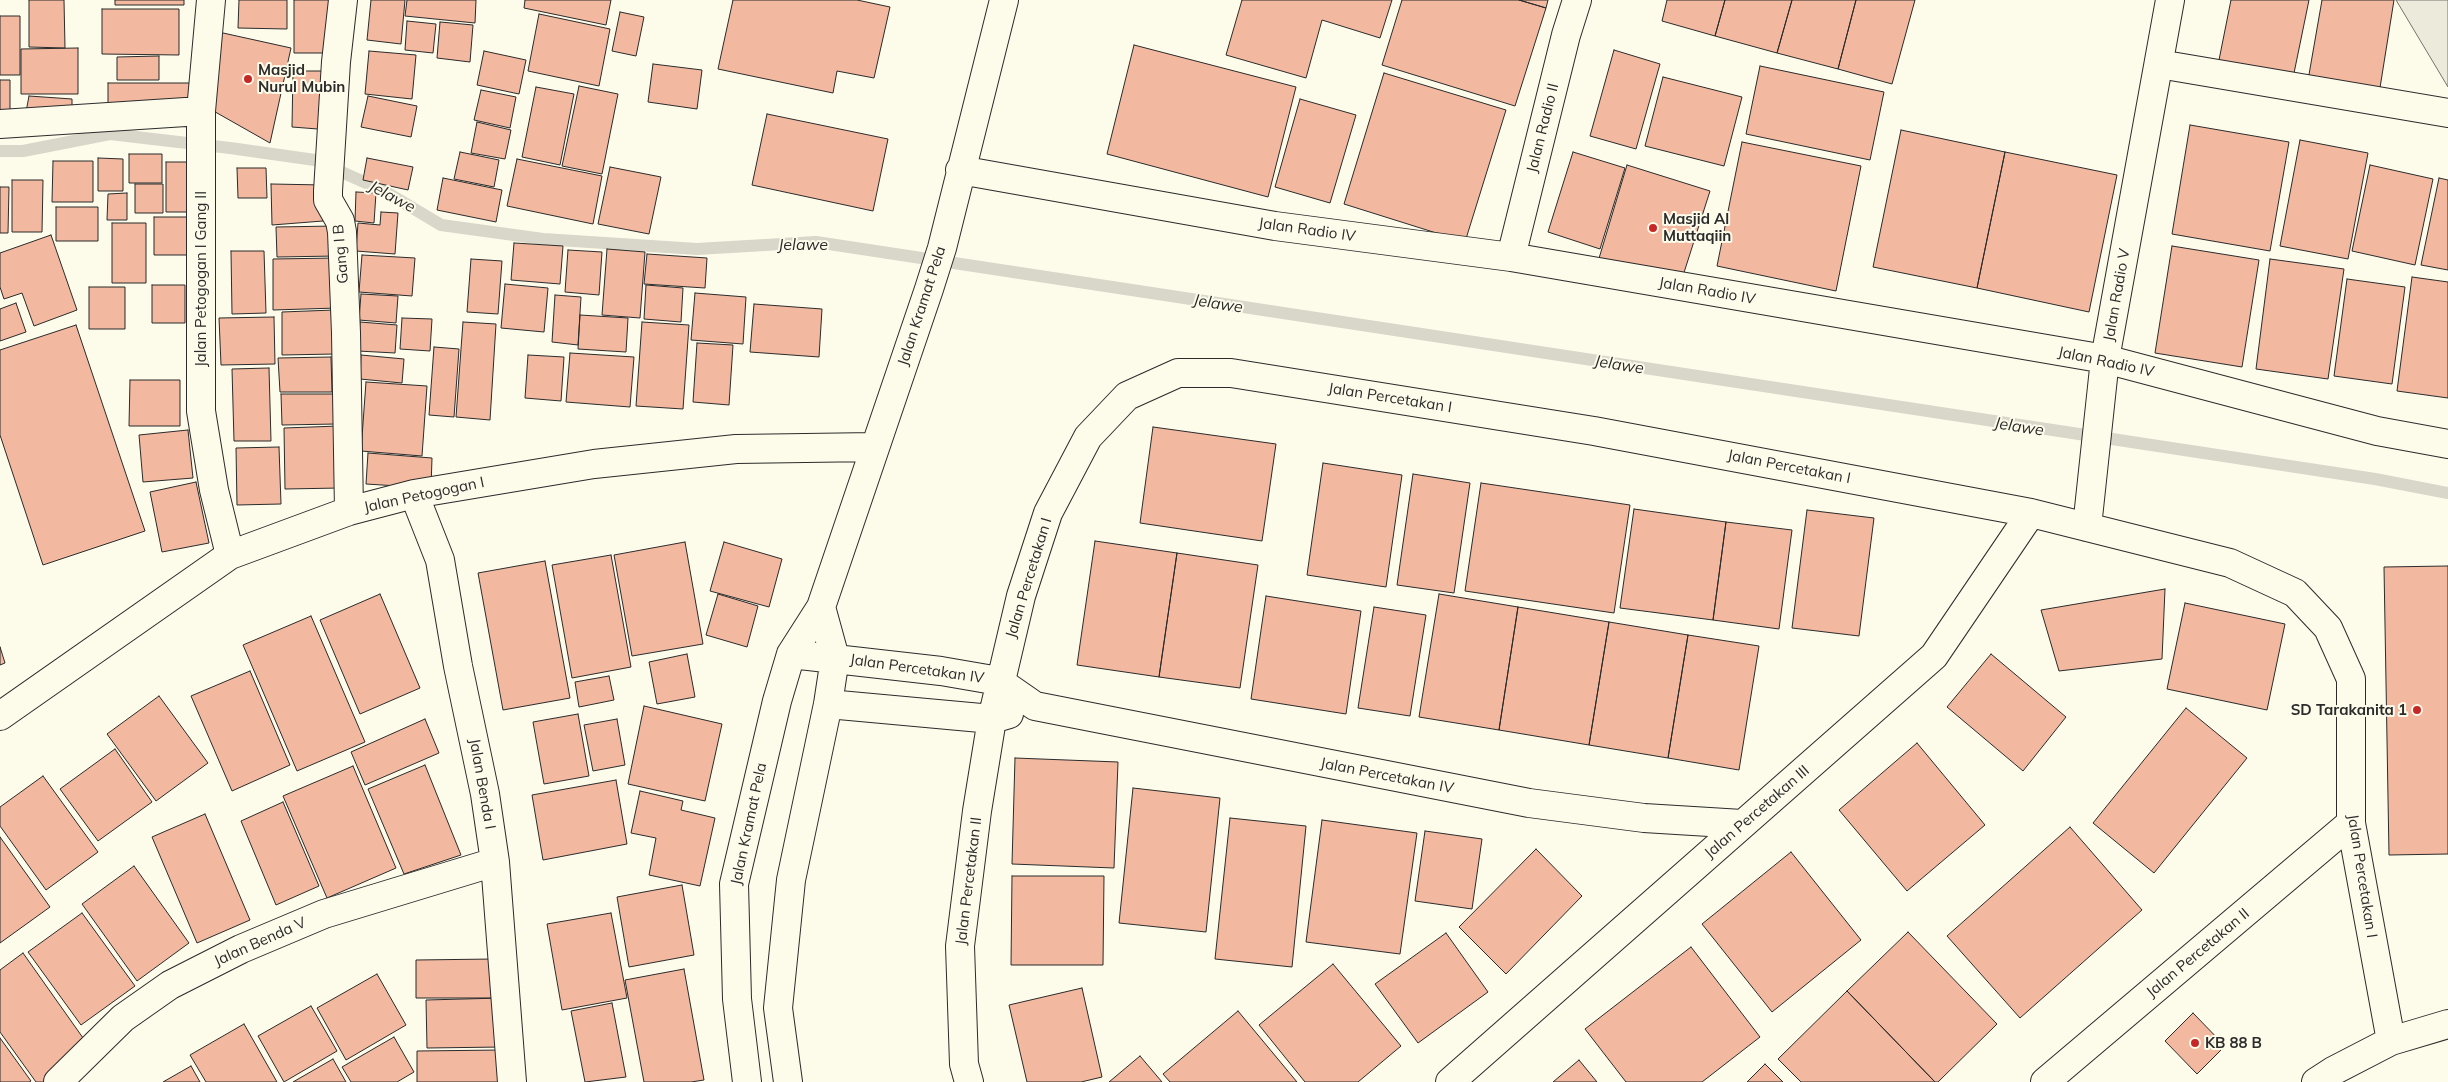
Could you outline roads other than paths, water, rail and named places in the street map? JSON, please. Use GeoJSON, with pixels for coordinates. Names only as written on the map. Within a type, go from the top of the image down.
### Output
{"type":"FeatureCollection","features":[{"type":"Feature","properties":{"kind":"street","name":"Jalan Petogogan I Gang II"},"geometry":{"type":"LineString","coordinates":[[211,0],[201,122],[201,411],[214,490],[230,555]]}},
{"type":"Feature","properties":{"kind":"street","name":"Gang I B"},"geometry":{"type":"LineString","coordinates":[[343,0],[336,62],[328,200],[340,221],[342,232],[349,511]]}},
{"type":"Feature","properties":{"kind":"street","name":"Jalan Kramat Pela"},"geometry":{"type":"LineString","coordinates":[[747,1082],[737,999],[734,884],[777,701],[791,654],[821,607],[874,446],[929,289],[942,248],[1004,0]]}},
{"type":"Feature","properties":{"kind":"street","name":"Jalan Radio II"},"geometry":{"type":"LineString","coordinates":[[1511,257],[1566,35],[1577,0]]}},
{"type":"Feature","properties":{"kind":"street","name":"Jalan Radio V"},"geometry":{"type":"LineString","coordinates":[[2087,527],[2095,467],[2105,359],[2170,0]]}},
{"type":"Feature","properties":{"kind":"street"},"geometry":{"type":"LineString","coordinates":[[2159,64],[2448,112]]}},
{"type":"Feature","properties":{"kind":"street"},"geometry":{"type":"LineString","coordinates":[[0,124],[201,122]]}},
{"type":"Feature","properties":{"kind":"street","name":"Jalan Radio IV"},"geometry":{"type":"LineString","coordinates":[[960,170],[1275,226],[1511,257],[2105,359],[2377,431],[2448,444]]}},
{"type":"Feature","properties":{"kind":"street","name":"Jalan Percetakan I"},"geometry":{"type":"LineString","coordinates":[[1000,681],[1021,596],[1048,513],[1088,437],[1127,396],[1178,373],[1230,373],[1594,430],[2031,513],[2230,563],[2294,593],[2328,628],[2351,679],[2351,823],[2391,1041]]}},
{"type":"Feature","properties":{"kind":"street","name":"Jalan Petogogan I"},"geometry":{"type":"LineString","coordinates":[[0,716],[230,555],[349,511],[414,494],[594,464],[736,449],[874,446]]}},
{"type":"Feature","properties":{"kind":"street","name":"Jalan Benda I"},"geometry":{"type":"LineString","coordinates":[[414,494],[440,560],[458,666],[485,794],[495,862],[512,1082]]}},
{"type":"Feature","properties":{"kind":"street","name":"Jalan Percetakan III"},"geometry":{"type":"LineString","coordinates":[[1450,1082],[1934,656],[2031,513]]}},
{"type":"Feature","properties":{"kind":"street"},"geometry":{"type":"LineString","coordinates":[[788,1082],[778,1008],[791,880],[828,704],[835,658],[821,607]]}},
{"type":"Feature","properties":{"kind":"street","name":"Jalan Percetakan IV"},"geometry":{"type":"LineString","coordinates":[[791,654],[941,671],[1000,681],[1035,706],[1529,803],[1644,818],[1742,824]]}},
{"type":"Feature","properties":{"kind":"street","name":"Jalan Percetakan II"},"geometry":{"type":"LineString","coordinates":[[969,1082],[964,1064],[960,946],[977,811],[1000,681]]}},
{"type":"Feature","properties":{"kind":"street","name":"Jalan Percetakan IV"},"geometry":{"type":"LineString","coordinates":[[828,704],[992,720],[1035,706]]}},
{"type":"Feature","properties":{"kind":"street","name":"Jalan Percetakan II"},"geometry":{"type":"LineString","coordinates":[[2045,1082],[2351,823]]}},
{"type":"Feature","properties":{"kind":"street","name":"Jalan Benda V"},"geometry":{"type":"LineString","coordinates":[[58,1082],[123,1018],[170,985],[241,949],[324,914],[495,862]]}},
{"type":"Feature","properties":{"kind":"street"},"geometry":{"type":"LineString","coordinates":[[2316,1082],[2333,1070],[2391,1041],[2448,1024]]}},
{"type":"Feature","properties":{"kind":"waterway","name":"Jelawe"},"geometry":{"type":"LineString","coordinates":[[0,151],[23,151],[110,134],[230,148],[315,160],[386,192],[441,225],[543,239],[697,249],[816,242],[2375,479],[2448,493]]}},
{"type":"Feature","properties":{"kind":"place","name":"Masjid Nurul Mubin"},"geometry":{"type":"Point","coordinates":[248,79]}},
{"type":"Feature","properties":{"kind":"place","name":"Masjid Al Muttaqiin"},"geometry":{"type":"Point","coordinates":[1653,228]}},
{"type":"Feature","properties":{"kind":"place","name":"SD Tarakanita 1"},"geometry":{"type":"Point","coordinates":[2417,710]}},
{"type":"Feature","properties":{"kind":"place","name":"KB 88 B"},"geometry":{"type":"Point","coordinates":[2195,1043]}}]}
